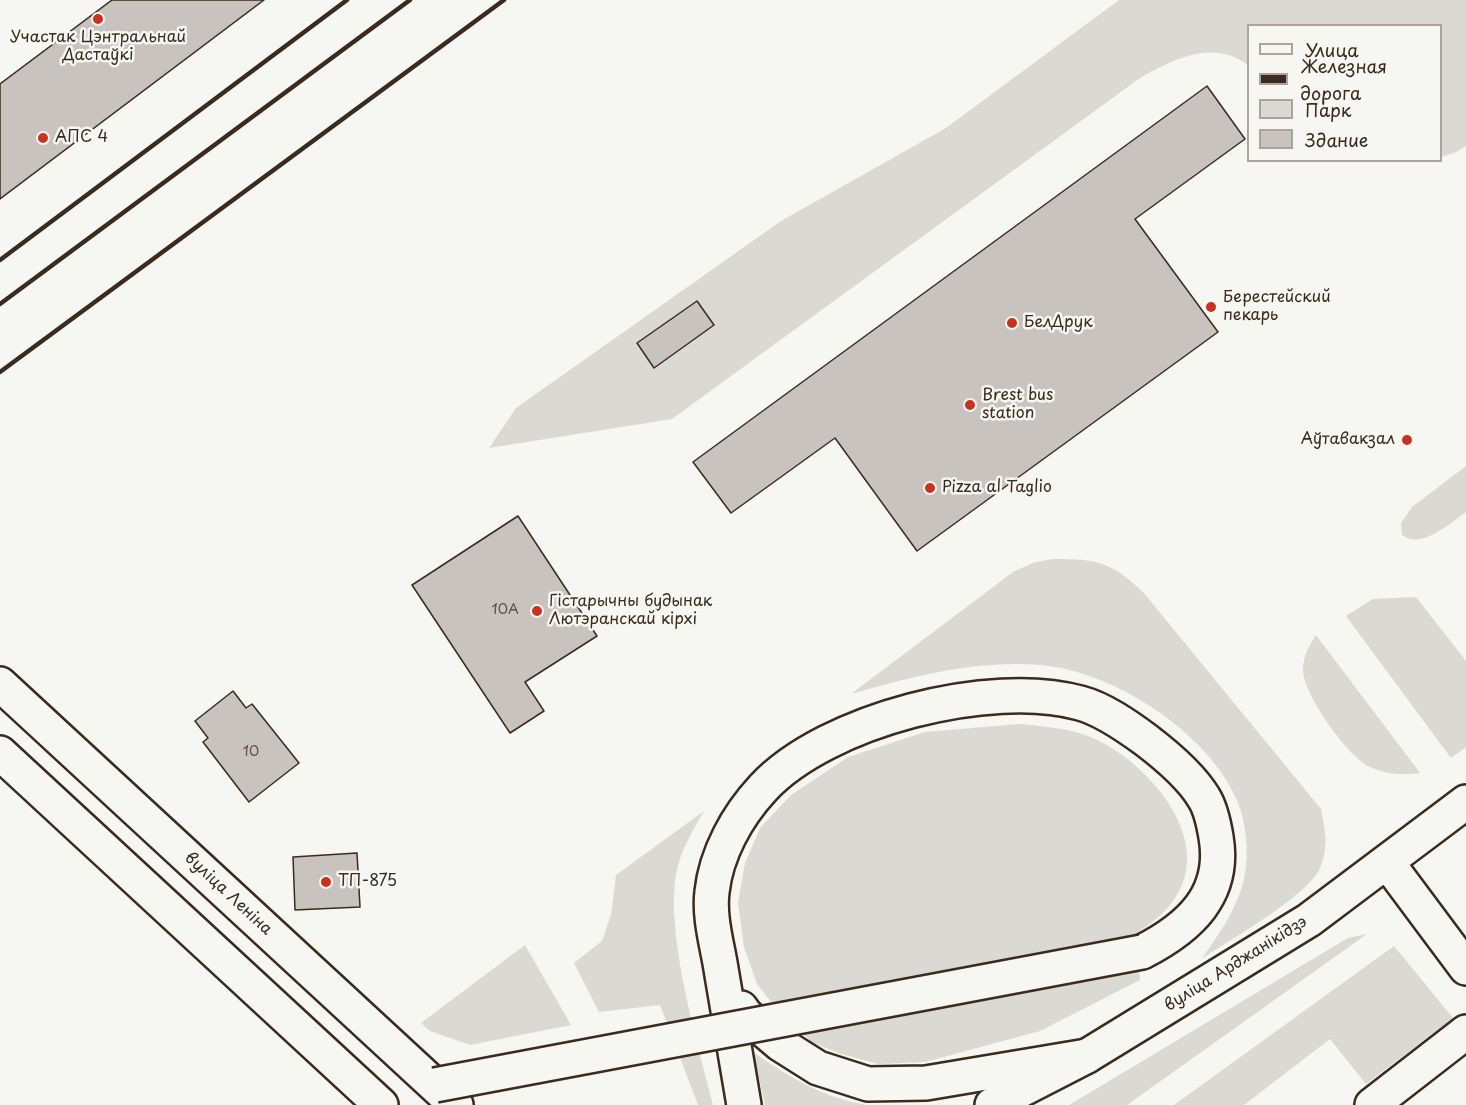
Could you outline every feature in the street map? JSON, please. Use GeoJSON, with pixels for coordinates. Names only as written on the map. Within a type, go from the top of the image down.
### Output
{"type":"FeatureCollection","features":[{"type":"Feature","properties":{"kind":"main road","name":"вуліца Леніна"},"geometry":{"type":"LineString","coordinates":[[0,684],[446,1095]]}},
{"type":"Feature","properties":{"kind":"main road"},"geometry":{"type":"LineString","coordinates":[[446,1095],[1142,952],[1167,939],[1187,924],[1204,903],[1215,880],[1218,851],[1213,823],[1205,798],[1164,754],[1127,726],[1081,703],[1029,695],[979,698],[922,707],[868,725],[796,761],[763,787],[737,821],[721,852],[712,893],[722,979],[744,1105]]}},
{"type":"Feature","properties":{"kind":"main road"},"geometry":{"type":"LineString","coordinates":[[0,753],[381,1105]]}},
{"type":"Feature","properties":{"kind":"main road","name":"вуліца Арджанікідзэ"},"geometry":{"type":"LineString","coordinates":[[992,1105],[1087,1056],[1309,920],[1466,801]]}},
{"type":"Feature","properties":{"kind":"main road"},"geometry":{"type":"LineString","coordinates":[[1387,862],[1466,968]]}},
{"type":"Feature","properties":{"kind":"main road"},"geometry":{"type":"LineString","coordinates":[[722,979],[746,1015],[780,1044],[818,1068],[868,1084],[926,1083],[1087,1056]]}},
{"type":"Feature","properties":{"kind":"main road"},"geometry":{"type":"LineString","coordinates":[[1372,1105],[1466,1032]]}},
{"type":"Feature","properties":{"kind":"green space"},"geometry":{"type":"Polygon","coordinates":[[[1119,0],[1466,0],[1466,146],[1456,152],[1442,157],[1442,24],[1247,24],[1247,64],[1221,53],[1207,53],[1166,64],[1140,78],[672,419],[489,448],[516,408],[781,221],[946,128],[1119,0]]]}},
{"type":"Feature","properties":{"kind":"green space"},"geometry":{"type":"Polygon","coordinates":[[[1466,466],[1466,512],[1427,537],[1410,539],[1402,535],[1401,523],[1412,507],[1466,466]]]}},
{"type":"Feature","properties":{"kind":"green space"},"geometry":{"type":"Polygon","coordinates":[[[1052,559],[1092,561],[1102,564],[1121,574],[1143,592],[1321,809],[1325,831],[1325,853],[1313,879],[1267,917],[1202,959],[1230,915],[1241,891],[1247,857],[1244,822],[1236,798],[1222,774],[1204,751],[1158,711],[1103,681],[1049,666],[1024,664],[999,664],[949,670],[851,694],[1013,572],[1033,563],[1052,559]]]}},
{"type":"Feature","properties":{"kind":"green space"},"geometry":{"type":"Polygon","coordinates":[[[1416,597],[1466,661],[1466,747],[1451,758],[1346,616],[1373,599],[1416,597]]]}},
{"type":"Feature","properties":{"kind":"green space"},"geometry":{"type":"Polygon","coordinates":[[[1316,635],[1420,773],[1395,774],[1370,767],[1350,751],[1328,724],[1310,694],[1303,670],[1304,660],[1316,635]]]}},
{"type":"Feature","properties":{"kind":"green space"},"geometry":{"type":"Polygon","coordinates":[[[1019,724],[1072,731],[1103,743],[1140,770],[1158,788],[1172,809],[1182,831],[1187,853],[1185,876],[1167,909],[1135,934],[1140,980],[1040,1031],[925,1062],[878,1064],[841,1054],[812,1042],[779,1012],[757,984],[744,947],[738,903],[745,863],[760,828],[791,795],[848,757],[925,732],[1019,724]]]}},
{"type":"Feature","properties":{"kind":"green space"},"geometry":{"type":"Polygon","coordinates":[[[704,811],[681,856],[675,881],[674,911],[677,944],[690,1014],[713,1105],[698,1105],[660,1005],[599,1012],[574,963],[602,941],[611,915],[616,875],[704,811]]]}},
{"type":"Feature","properties":{"kind":"green space"},"geometry":{"type":"Polygon","coordinates":[[[1367,934],[1127,1105],[1069,1105],[1348,938],[1367,934]]]}},
{"type":"Feature","properties":{"kind":"green space"},"geometry":{"type":"Polygon","coordinates":[[[525,945],[571,1025],[470,1045],[430,1031],[421,1023],[525,945]]]}},
{"type":"Feature","properties":{"kind":"green space"},"geometry":{"type":"Polygon","coordinates":[[[1394,946],[1453,1018],[1366,1084],[1330,1039],[1244,1105],[1174,1105],[1394,946]]]}},
{"type":"Feature","properties":{"kind":"green space"},"geometry":{"type":"Polygon","coordinates":[[[753,1052],[780,1070],[821,1092],[867,1105],[765,1105],[753,1052]]]}},
{"type":"Feature","properties":{"kind":"building"},"geometry":{"type":"Polygon","coordinates":[[[112,0],[264,0],[0,199],[0,84],[112,0]]]}},
{"type":"Feature","properties":{"kind":"building"},"geometry":{"type":"Polygon","coordinates":[[[1207,86],[1245,139],[1135,219],[1218,332],[917,551],[835,438],[731,513],[693,462],[1207,86]]]}},
{"type":"Feature","properties":{"kind":"building"},"geometry":{"type":"Polygon","coordinates":[[[697,301],[714,325],[654,368],[637,343],[697,301]]]}},
{"type":"Feature","properties":{"kind":"building"},"geometry":{"type":"Polygon","coordinates":[[[518,516],[597,636],[525,682],[544,711],[510,733],[412,585],[518,516]]]}},
{"type":"Feature","properties":{"kind":"building"},"geometry":{"type":"Polygon","coordinates":[[[233,691],[246,708],[252,704],[299,763],[249,802],[203,742],[208,738],[195,721],[233,691]]]}},
{"type":"Feature","properties":{"kind":"building","name":"ТП-875"},"geometry":{"type":"Polygon","coordinates":[[[357,853],[360,907],[295,910],[293,857],[357,853]]]}},
{"type":"Feature","properties":{"kind":"railway"},"geometry":{"type":"LineString","coordinates":[[0,260],[347,0]]}},
{"type":"Feature","properties":{"kind":"railway"},"geometry":{"type":"LineString","coordinates":[[0,304],[410,0]]}},
{"type":"Feature","properties":{"kind":"railway"},"geometry":{"type":"LineString","coordinates":[[0,372],[504,0]]}},
{"type":"Feature","properties":{"kind":"place","name":"Участак Цэнтральнай Дастаўкі"},"geometry":{"type":"Point","coordinates":[98,19]}},
{"type":"Feature","properties":{"kind":"place","name":"АПС 4"},"geometry":{"type":"Point","coordinates":[43,138]}},
{"type":"Feature","properties":{"kind":"place","name":"Берестейский пекарь"},"geometry":{"type":"Point","coordinates":[1211,307]}},
{"type":"Feature","properties":{"kind":"place","name":"БелДрук"},"geometry":{"type":"Point","coordinates":[1012,323]}},
{"type":"Feature","properties":{"kind":"place","name":"Brest bus station"},"geometry":{"type":"Point","coordinates":[970,405]}},
{"type":"Feature","properties":{"kind":"place","name":"Аўтавакзал"},"geometry":{"type":"Point","coordinates":[1407,440]}},
{"type":"Feature","properties":{"kind":"place","name":"Pizza al Taglio"},"geometry":{"type":"Point","coordinates":[930,488]}},
{"type":"Feature","properties":{"kind":"place","name":"Гістарычны будынак Лютэранскай кірхі"},"geometry":{"type":"Point","coordinates":[537,611]}},
{"type":"Feature","properties":{"kind":"place","name":"ТП-875"},"geometry":{"type":"Point","coordinates":[326,882]}}]}
